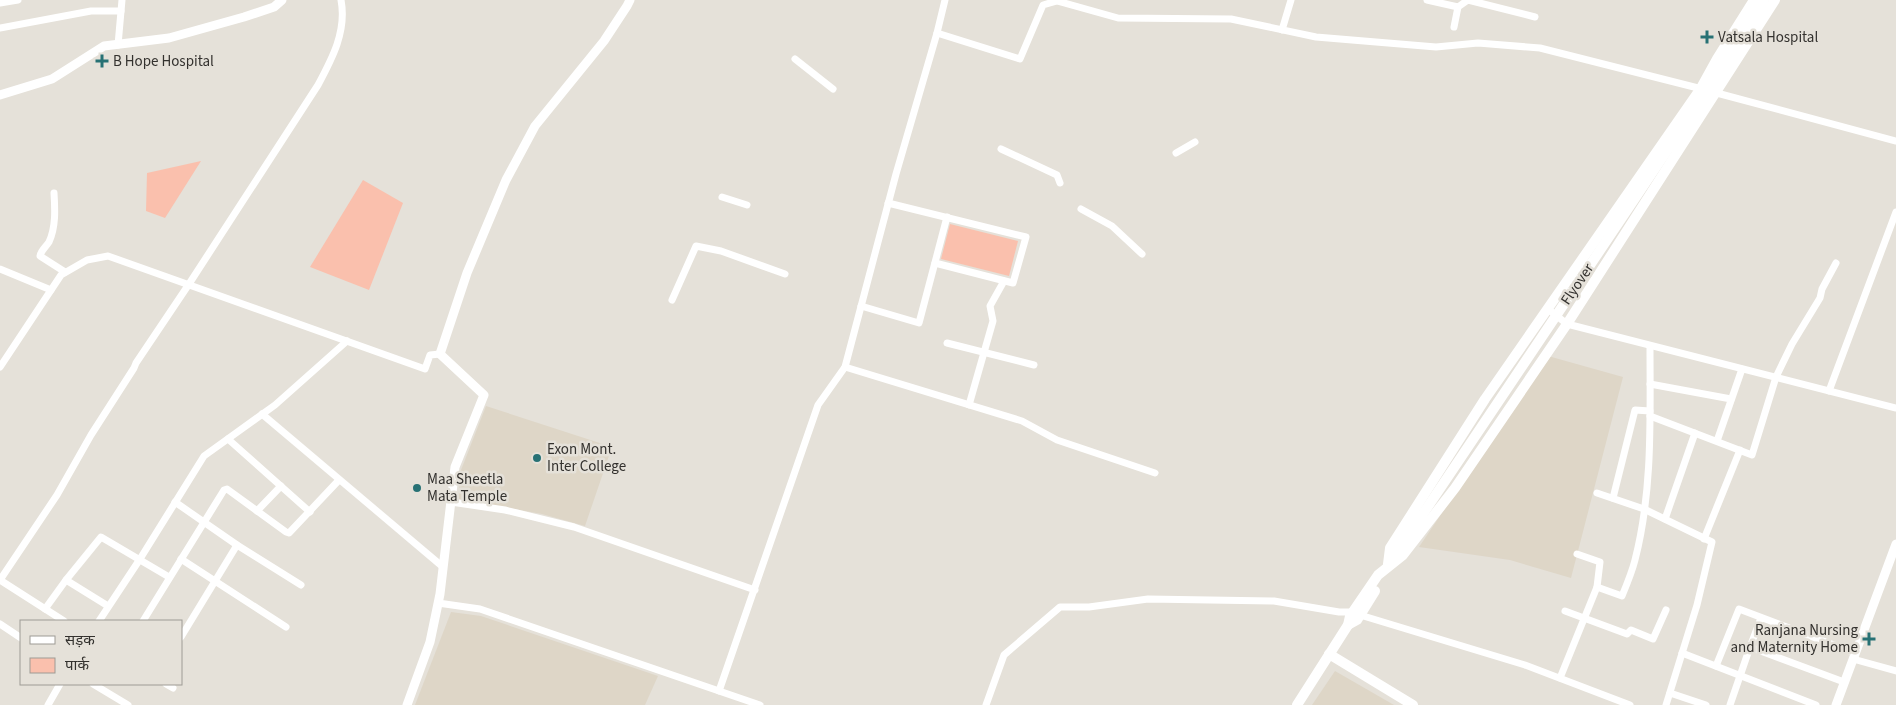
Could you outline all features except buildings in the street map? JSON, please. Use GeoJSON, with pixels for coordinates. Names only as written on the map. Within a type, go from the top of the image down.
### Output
{"type":"FeatureCollection","features":[{"type":"Feature","properties":{"kind":"main road"},"geometry":{"type":"LineString","coordinates":[[1297,705],[1333,656],[1348,625],[1357,620],[1356,614],[1366,598],[1383,579],[1390,548],[1485,399],[1701,88],[1717,58],[1754,0]]}},
{"type":"Feature","properties":{"kind":"main road","name":"Flyover"},"geometry":{"type":"LineString","coordinates":[[1386,569],[1705,94],[1764,0]]}},
{"type":"Feature","properties":{"kind":"main road"},"geometry":{"type":"LineString","coordinates":[[1386,569],[1403,555],[1455,488],[1567,324],[1714,92],[1775,0]]}},
{"type":"Feature","properties":{"kind":"main road"},"geometry":{"type":"LineString","coordinates":[[1333,656],[1413,705]]}},
{"type":"Feature","properties":{"kind":"street"},"geometry":{"type":"LineString","coordinates":[[0,4],[18,0]]}},
{"type":"Feature","properties":{"kind":"street"},"geometry":{"type":"LineString","coordinates":[[118,45],[122,0]]}},
{"type":"Feature","properties":{"kind":"street"},"geometry":{"type":"LineString","coordinates":[[0,95],[52,79],[82,62],[104,46],[169,38],[274,7],[282,0]]}},
{"type":"Feature","properties":{"kind":"street"},"geometry":{"type":"LineString","coordinates":[[62,620],[0,580],[57,495],[91,435],[136,363],[318,85],[336,52],[343,8],[341,0]]}},
{"type":"Feature","properties":{"kind":"street"},"geometry":{"type":"LineString","coordinates":[[440,354],[467,273],[506,180],[535,126],[604,41],[630,0]]}},
{"type":"Feature","properties":{"kind":"street"},"geometry":{"type":"LineString","coordinates":[[720,691],[818,406],[845,366],[945,0]]}},
{"type":"Feature","properties":{"kind":"street"},"geometry":{"type":"LineString","coordinates":[[1282,30],[1291,0]]}},
{"type":"Feature","properties":{"kind":"street"},"geometry":{"type":"LineString","coordinates":[[1427,0],[1458,8]]}},
{"type":"Feature","properties":{"kind":"street"},"geometry":{"type":"LineString","coordinates":[[1454,27],[1458,8],[1468,0],[1535,17]]}},
{"type":"Feature","properties":{"kind":"street"},"geometry":{"type":"LineString","coordinates":[[937,33],[1020,59],[1043,5],[1057,1],[1118,18],[1231,19],[1316,37],[1436,47],[1478,43],[1540,48],[1701,88],[1896,141]]}},
{"type":"Feature","properties":{"kind":"street"},"geometry":{"type":"LineString","coordinates":[[0,28],[91,11],[121,11]]}},
{"type":"Feature","properties":{"kind":"street"},"geometry":{"type":"LineString","coordinates":[[795,59],[833,89]]}},
{"type":"Feature","properties":{"kind":"street"},"geometry":{"type":"LineString","coordinates":[[1176,153],[1195,142]]}},
{"type":"Feature","properties":{"kind":"street"},"geometry":{"type":"LineString","coordinates":[[1001,150],[1057,174],[1060,183]]}},
{"type":"Feature","properties":{"kind":"street"},"geometry":{"type":"LineString","coordinates":[[54,193],[53,231],[48,244],[40,256],[65,272]]}},
{"type":"Feature","properties":{"kind":"street"},"geometry":{"type":"LineString","coordinates":[[722,197],[747,205]]}},
{"type":"Feature","properties":{"kind":"street"},"geometry":{"type":"LineString","coordinates":[[888,203],[1026,237],[1012,283],[935,263]]}},
{"type":"Feature","properties":{"kind":"street"},"geometry":{"type":"LineString","coordinates":[[1081,208],[1112,226],[1142,254]]}},
{"type":"Feature","properties":{"kind":"street"},"geometry":{"type":"LineString","coordinates":[[1829,391],[1896,212]]}},
{"type":"Feature","properties":{"kind":"street"},"geometry":{"type":"LineString","coordinates":[[861,306],[919,324],[947,217]]}},
{"type":"Feature","properties":{"kind":"street"},"geometry":{"type":"LineString","coordinates":[[672,300],[696,246],[721,251],[785,274]]}},
{"type":"Feature","properties":{"kind":"street"},"geometry":{"type":"LineString","coordinates":[[0,367],[61,275],[87,260],[108,256],[425,369],[430,355],[440,354],[484,395],[455,467],[438,603],[430,642],[407,705]]}},
{"type":"Feature","properties":{"kind":"street"},"geometry":{"type":"LineString","coordinates":[[1613,498],[1635,410],[1650,413],[1752,455],[1776,377],[1792,344],[1820,298],[1822,289],[1836,263]]}},
{"type":"Feature","properties":{"kind":"street"},"geometry":{"type":"LineString","coordinates":[[0,269],[51,290]]}},
{"type":"Feature","properties":{"kind":"street"},"geometry":{"type":"LineString","coordinates":[[969,405],[993,321],[990,306],[1004,281]]}},
{"type":"Feature","properties":{"kind":"street"},"geometry":{"type":"LineString","coordinates":[[1548,309],[1567,324],[1896,408]]}},
{"type":"Feature","properties":{"kind":"street"},"geometry":{"type":"LineString","coordinates":[[100,620],[204,456],[275,405],[347,341]]}},
{"type":"Feature","properties":{"kind":"street"},"geometry":{"type":"LineString","coordinates":[[948,342],[1034,365]]}},
{"type":"Feature","properties":{"kind":"street"},"geometry":{"type":"LineString","coordinates":[[1597,587],[1622,596],[1635,561],[1648,475],[1650,346]]}},
{"type":"Feature","properties":{"kind":"street"},"geometry":{"type":"LineString","coordinates":[[845,366],[1022,421],[1057,440],[1155,473]]}},
{"type":"Feature","properties":{"kind":"street"},"geometry":{"type":"LineString","coordinates":[[1717,442],[1742,369]]}},
{"type":"Feature","properties":{"kind":"street"},"geometry":{"type":"LineString","coordinates":[[1650,384],[1731,399]]}},
{"type":"Feature","properties":{"kind":"street"},"geometry":{"type":"LineString","coordinates":[[262,414],[443,567]]}},
{"type":"Feature","properties":{"kind":"street"},"geometry":{"type":"LineString","coordinates":[[1665,519],[1695,433]]}},
{"type":"Feature","properties":{"kind":"street"},"geometry":{"type":"LineString","coordinates":[[228,439],[310,512]]}},
{"type":"Feature","properties":{"kind":"street"},"geometry":{"type":"LineString","coordinates":[[1704,538],[1740,450]]}},
{"type":"Feature","properties":{"kind":"street"},"geometry":{"type":"LineString","coordinates":[[144,620],[225,489],[287,533],[310,512],[339,480]]}},
{"type":"Feature","properties":{"kind":"street"},"geometry":{"type":"LineString","coordinates":[[257,511],[281,486]]}},
{"type":"Feature","properties":{"kind":"street"},"geometry":{"type":"LineString","coordinates":[[1597,493],[1644,509],[1712,542],[1696,606],[1666,705]]}},
{"type":"Feature","properties":{"kind":"street"},"geometry":{"type":"LineString","coordinates":[[176,502],[237,545],[301,585]]}},
{"type":"Feature","properties":{"kind":"street"},"geometry":{"type":"LineString","coordinates":[[451,502],[504,510],[574,527],[754,590]]}},
{"type":"Feature","properties":{"kind":"street"},"geometry":{"type":"LineString","coordinates":[[45,609],[101,537],[170,577]]}},
{"type":"Feature","properties":{"kind":"street"},"geometry":{"type":"LineString","coordinates":[[1836,705],[1896,544]]}},
{"type":"Feature","properties":{"kind":"street"},"geometry":{"type":"LineString","coordinates":[[182,635],[237,545]]}},
{"type":"Feature","properties":{"kind":"street"},"geometry":{"type":"LineString","coordinates":[[1560,678],[1597,587],[1600,562],[1577,554]]}},
{"type":"Feature","properties":{"kind":"street"},"geometry":{"type":"LineString","coordinates":[[181,559],[286,627]]}},
{"type":"Feature","properties":{"kind":"street"},"geometry":{"type":"LineString","coordinates":[[66,580],[108,606]]}},
{"type":"Feature","properties":{"kind":"street"},"geometry":{"type":"LineString","coordinates":[[986,705],[1004,655],[1060,608],[1148,599],[1274,601],[1356,614],[1524,664],[1630,705]]}},
{"type":"Feature","properties":{"kind":"street"},"geometry":{"type":"LineString","coordinates":[[438,603],[480,609],[760,705]]}},
{"type":"Feature","properties":{"kind":"street"},"geometry":{"type":"LineString","coordinates":[[1716,666],[1739,609],[1854,656],[1896,670]]}},
{"type":"Feature","properties":{"kind":"street"},"geometry":{"type":"LineString","coordinates":[[1565,611],[1627,634],[1631,630],[1653,638],[1666,610]]}},
{"type":"Feature","properties":{"kind":"street"},"geometry":{"type":"LineString","coordinates":[[1730,705],[1762,618]]}},
{"type":"Feature","properties":{"kind":"street"},"geometry":{"type":"LineString","coordinates":[[0,624],[20,637]]}},
{"type":"Feature","properties":{"kind":"street"},"geometry":{"type":"LineString","coordinates":[[1750,647],[1844,682]]}},
{"type":"Feature","properties":{"kind":"street"},"geometry":{"type":"LineString","coordinates":[[1682,653],[1816,705]]}},
{"type":"Feature","properties":{"kind":"street"},"geometry":{"type":"LineString","coordinates":[[48,705],[59,685]]}},
{"type":"Feature","properties":{"kind":"street"},"geometry":{"type":"LineString","coordinates":[[102,686],[128,705]]}},
{"type":"Feature","properties":{"kind":"street"},"geometry":{"type":"LineString","coordinates":[[1670,693],[1706,705]]}},
{"type":"Feature","properties":{"kind":"shaded area"},"geometry":{"type":"Polygon","coordinates":[[[1548,356],[1623,377],[1571,578],[1510,560],[1419,547],[1548,356]]]}},
{"type":"Feature","properties":{"kind":"shaded area","name":"Exon Mont. Inter College"},"geometry":{"type":"Polygon","coordinates":[[[486,406],[612,447],[585,526],[542,514],[458,499],[461,470],[486,406]]]}},
{"type":"Feature","properties":{"kind":"shaded area"},"geometry":{"type":"Polygon","coordinates":[[[451,612],[481,616],[658,676],[645,705],[415,705],[451,612]]]}},
{"type":"Feature","properties":{"kind":"shaded area"},"geometry":{"type":"Polygon","coordinates":[[[1335,671],[1394,705],[1312,705],[1335,671]]]}},
{"type":"Feature","properties":{"kind":"green space"},"geometry":{"type":"Polygon","coordinates":[[[201,161],[165,218],[146,211],[147,173],[201,161]]]}},
{"type":"Feature","properties":{"kind":"green space"},"geometry":{"type":"Polygon","coordinates":[[[363,180],[403,203],[369,290],[310,267],[363,180]]]}},
{"type":"Feature","properties":{"kind":"green space"},"geometry":{"type":"Polygon","coordinates":[[[950,224],[1018,241],[1009,276],[941,259],[950,224]]]}},
{"type":"Feature","properties":{"kind":"place","name":"Vatsala Hospital"},"geometry":{"type":"Point","coordinates":[1707,37]}},
{"type":"Feature","properties":{"kind":"place","name":"B Hope Hospital"},"geometry":{"type":"Point","coordinates":[102,61]}},
{"type":"Feature","properties":{"kind":"place","name":"Exon Mont. Inter College"},"geometry":{"type":"Point","coordinates":[537,458]}},
{"type":"Feature","properties":{"kind":"place","name":"Maa Sheetla Mata Temple"},"geometry":{"type":"Point","coordinates":[417,488]}},
{"type":"Feature","properties":{"kind":"place","name":"Ranjana Nursing and Maternity Home"},"geometry":{"type":"Point","coordinates":[1869,639]}}]}
